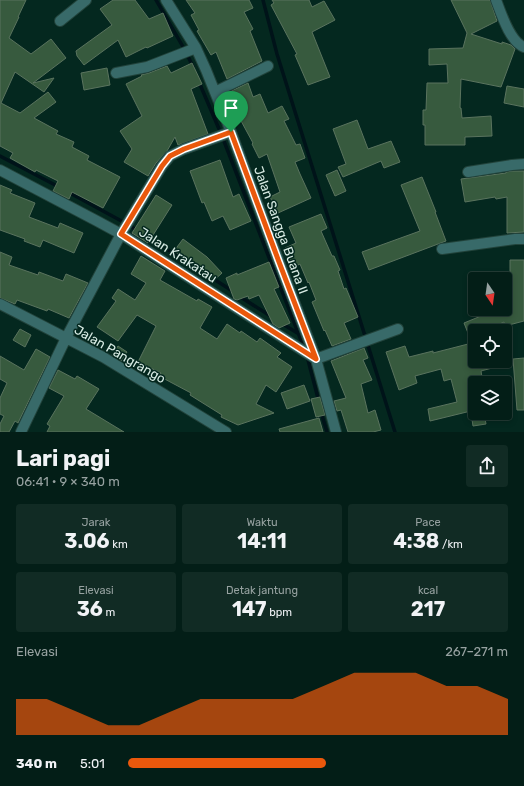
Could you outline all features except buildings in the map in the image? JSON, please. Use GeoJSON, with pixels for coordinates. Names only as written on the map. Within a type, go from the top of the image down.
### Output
{"type":"FeatureCollection","features":[{"type":"Feature","properties":{"kind":"street"},"geometry":{"type":"LineString","coordinates":[[60,21],[86,0]]}},
{"type":"Feature","properties":{"kind":"street","name":"Jalan Sangga Buana II"},"geometry":{"type":"LineString","coordinates":[[166,0],[196,48],[231,132],[316,359],[336,432]]}},
{"type":"Feature","properties":{"kind":"street"},"geometry":{"type":"LineString","coordinates":[[496,0],[511,35],[520,45],[524,47]]}},
{"type":"Feature","properties":{"kind":"street"},"geometry":{"type":"LineString","coordinates":[[116,73],[147,66],[196,48]]}},
{"type":"Feature","properties":{"kind":"street"},"geometry":{"type":"LineString","coordinates":[[215,92],[268,66]]}},
{"type":"Feature","properties":{"kind":"street"},"geometry":{"type":"LineString","coordinates":[[21,432],[66,338],[121,234],[162,166],[170,156],[184,149],[231,132]]}},
{"type":"Feature","properties":{"kind":"street"},"geometry":{"type":"LineString","coordinates":[[468,172],[512,164],[524,164]]}},
{"type":"Feature","properties":{"kind":"street","name":"Jalan Krakatau"},"geometry":{"type":"LineString","coordinates":[[0,170],[121,234],[316,359]]}},
{"type":"Feature","properties":{"kind":"street"},"geometry":{"type":"LineString","coordinates":[[442,249],[524,239]]}},
{"type":"Feature","properties":{"kind":"street","name":"Jalan Pangrango"},"geometry":{"type":"LineString","coordinates":[[0,304],[103,357],[226,432]]}},
{"type":"Feature","properties":{"kind":"street"},"geometry":{"type":"LineString","coordinates":[[316,359],[398,329]]}},
{"type":"Feature","properties":{"kind":"waterway"},"geometry":{"type":"LineString","coordinates":[[156,0],[193,67]]}},
{"type":"Feature","properties":{"kind":"waterway"},"geometry":{"type":"LineString","coordinates":[[263,0],[277,54],[395,432]]}},
{"type":"Feature","properties":{"kind":"waterway"},"geometry":{"type":"LineString","coordinates":[[199,82],[222,136],[304,348]]}},
{"type":"Feature","properties":{"kind":"waterway"},"geometry":{"type":"LineString","coordinates":[[0,156],[59,187]]}},
{"type":"Feature","properties":{"kind":"waterway"},"geometry":{"type":"LineString","coordinates":[[68,192],[138,231]]}},
{"type":"Feature","properties":{"kind":"waterway"},"geometry":{"type":"LineString","coordinates":[[148,237],[234,292]]}},
{"type":"Feature","properties":{"kind":"waterway"},"geometry":{"type":"LineString","coordinates":[[239,296],[272,317]]}},
{"type":"Feature","properties":{"kind":"waterway"},"geometry":{"type":"LineString","coordinates":[[281,323],[299,334]]}},
{"type":"Feature","properties":{"kind":"waterway"},"geometry":{"type":"LineString","coordinates":[[307,356],[319,402]]}},
{"type":"Feature","properties":{"kind":"waterway"},"geometry":{"type":"LineString","coordinates":[[321,412],[327,432]]}},
{"type":"Feature","properties":{"kind":"route"},"geometry":{"type":"LineString","coordinates":[[231,132],[316,359],[121,234],[162,166],[170,156],[184,149],[231,132]]}}]}
